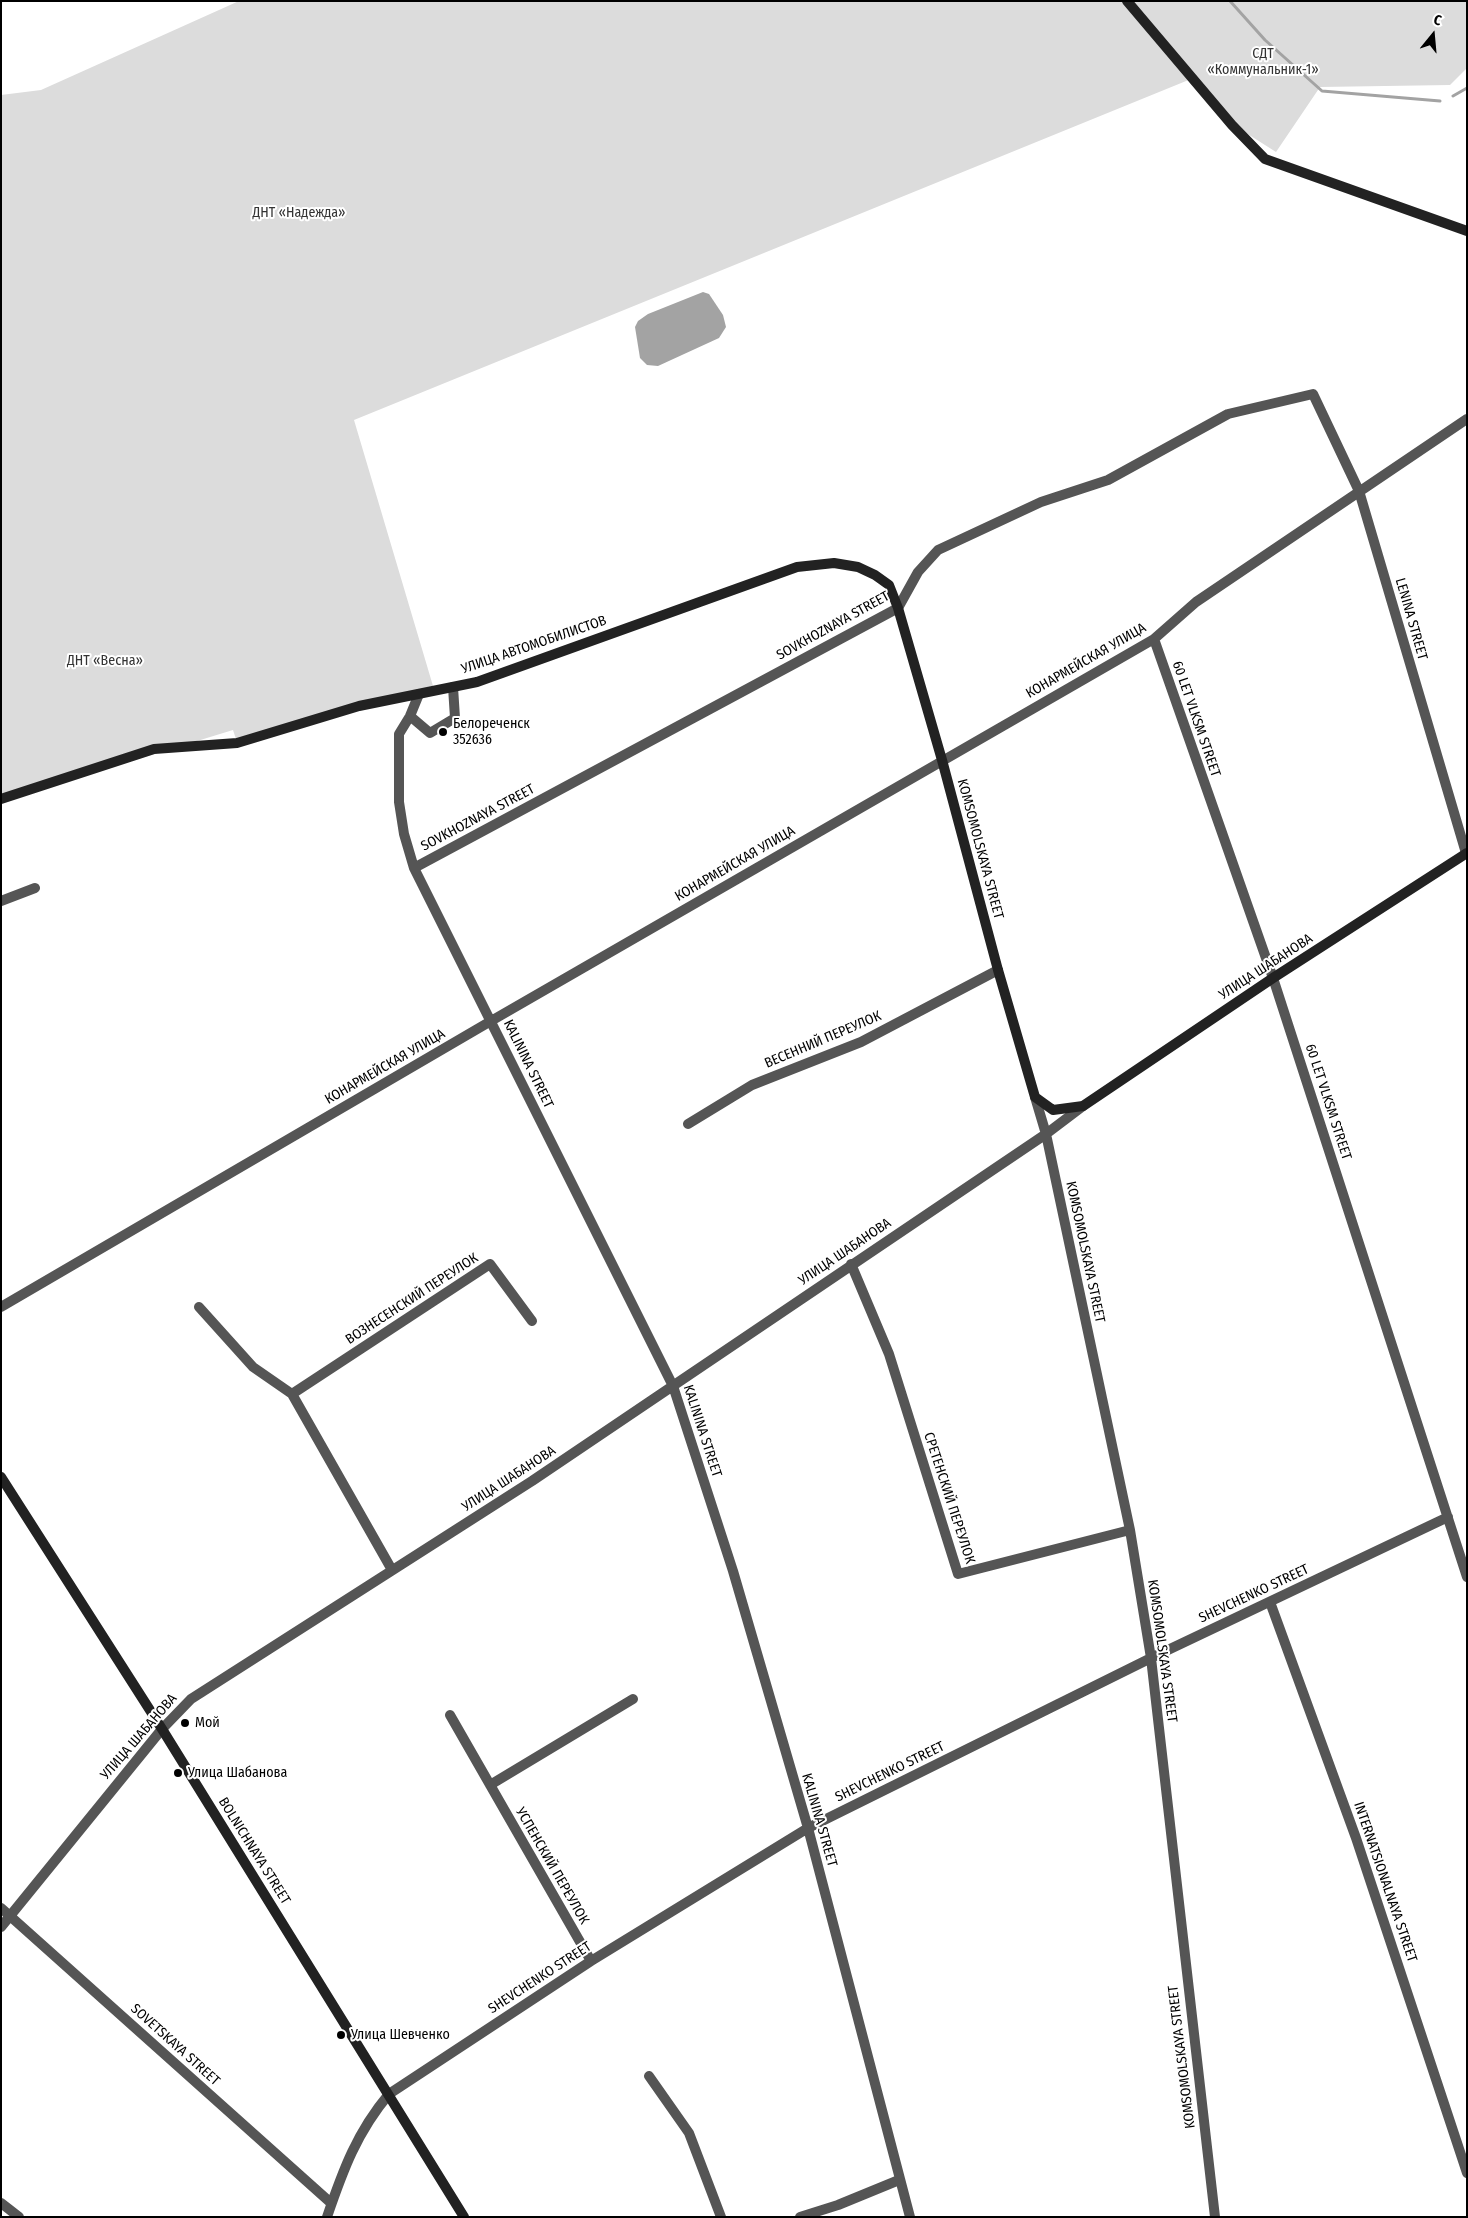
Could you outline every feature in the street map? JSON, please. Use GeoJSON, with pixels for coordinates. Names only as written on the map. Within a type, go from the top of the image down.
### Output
{"type":"FeatureCollection","features":[{"type":"Feature","properties":{"kind":"street"},"geometry":{"type":"LineString","coordinates":[[1127,1],[1232,125],[1265,159],[1467,231]]}},
{"type":"Feature","properties":{"kind":"street","name":"LENINA STREET"},"geometry":{"type":"LineString","coordinates":[[1313,394],[1359,491],[1466,855]]}},
{"type":"Feature","properties":{"kind":"street","name":"SOVKHOZNAYA STREET"},"geometry":{"type":"LineString","coordinates":[[414,868],[898,608],[918,572],[938,550],[1041,502],[1108,480],[1228,414],[1313,394]]}},
{"type":"Feature","properties":{"kind":"street","name":"КОНАРМЕЙСКАЯ УЛИЦА"},"geometry":{"type":"LineString","coordinates":[[1,1307],[491,1021],[1154,639],[1196,602],[1467,419]]}},
{"type":"Feature","properties":{"kind":"street","name":"УЛИЦА АВТОМОБИЛИСТОВ"},"geometry":{"type":"LineString","coordinates":[[1,799],[154,750],[237,743],[359,706],[477,682],[797,567],[834,563],[858,567],[875,575],[889,585],[898,608]]}},
{"type":"Feature","properties":{"kind":"street","name":"KOMSOMOLSKAYA STREET"},"geometry":{"type":"LineString","coordinates":[[898,608],[942,760],[998,970],[1046,1134],[1130,1530],[1151,1658],[1216,2217]]}},
{"type":"Feature","properties":{"kind":"street","name":"60 LET VLKSM STREET"},"geometry":{"type":"LineString","coordinates":[[1154,639],[1273,978],[1467,1577]]}},
{"type":"Feature","properties":{"kind":"street"},"geometry":{"type":"LineString","coordinates":[[410,716],[430,733],[455,718],[453,687]]}},
{"type":"Feature","properties":{"kind":"street","name":"KALININA STREET"},"geometry":{"type":"LineString","coordinates":[[419,694],[410,716],[399,734],[399,802],[404,834],[414,868],[673,1386],[733,1571],[808,1828],[910,2217]]}},
{"type":"Feature","properties":{"kind":"street","name":"УЛИЦА ШАБАНОВА"},"geometry":{"type":"LineString","coordinates":[[1,1927],[5,1912],[162,1729],[191,1699],[532,1481],[1046,1134],[1083,1106],[1273,978],[1466,855]]}},
{"type":"Feature","properties":{"kind":"street"},"geometry":{"type":"LineString","coordinates":[[1,902],[35,888]]}},
{"type":"Feature","properties":{"kind":"street","name":"ВЕСЕННИЙ ПЕРЕУЛОК"},"geometry":{"type":"LineString","coordinates":[[688,1124],[752,1085],[861,1042],[998,970]]}},
{"type":"Feature","properties":{"kind":"street","name":"УЛИЦА ШАБАНОВА"},"geometry":{"type":"LineString","coordinates":[[1035,1097],[1053,1110],[1083,1106]]}},
{"type":"Feature","properties":{"kind":"street","name":"ВОЗНЕСЕНСКИЙ ПЕРЕУЛОК"},"geometry":{"type":"LineString","coordinates":[[292,1394],[490,1264],[532,1321]]}},
{"type":"Feature","properties":{"kind":"street","name":"СРЕТЕНСКИЙ ПЕРЕУЛОК"},"geometry":{"type":"LineString","coordinates":[[851,1264],[889,1354],[958,1574],[1130,1530]]}},
{"type":"Feature","properties":{"kind":"street"},"geometry":{"type":"LineString","coordinates":[[199,1307],[253,1367],[292,1394],[392,1570]]}},
{"type":"Feature","properties":{"kind":"street","name":"BOLNICHNAYA STREET"},"geometry":{"type":"LineString","coordinates":[[1,1477],[162,1729],[464,2217]]}},
{"type":"Feature","properties":{"kind":"street","name":"SHEVCHENKO STREET"},"geometry":{"type":"LineString","coordinates":[[326,2217],[356,2142],[372,2115],[389,2094],[591,1960],[808,1828],[1151,1658],[1448,1517]]}},
{"type":"Feature","properties":{"kind":"street","name":"INTERNATSIONALNAYA STREET"},"geometry":{"type":"LineString","coordinates":[[1270,1602],[1356,1838],[1467,2173]]}},
{"type":"Feature","properties":{"kind":"street"},"geometry":{"type":"LineString","coordinates":[[490,1785],[633,1699]]}},
{"type":"Feature","properties":{"kind":"street","name":"УСПЕНСКИЙ ПЕРЕУЛОК"},"geometry":{"type":"LineString","coordinates":[[450,1715],[591,1960]]}},
{"type":"Feature","properties":{"kind":"street","name":"SOVETSKAYA STREET"},"geometry":{"type":"LineString","coordinates":[[5,1912],[332,2202]]}},
{"type":"Feature","properties":{"kind":"street"},"geometry":{"type":"LineString","coordinates":[[649,2076],[689,2133],[721,2217]]}},
{"type":"Feature","properties":{"kind":"street"},"geometry":{"type":"LineString","coordinates":[[800,2217],[838,2205],[899,2180]]}},
{"type":"Feature","properties":{"kind":"street"},"geometry":{"type":"LineString","coordinates":[[1,2203],[19,2217]]}},
{"type":"Feature","properties":{"kind":"green space","name":"ДНТ «Надежда»"},"geometry":{"type":"Polygon","coordinates":[[[239,1],[1126,1],[1191,79],[354,420],[433,686],[236,739],[233,730],[1,801],[1,95],[41,90],[239,1]]]}},
{"type":"Feature","properties":{"kind":"green space","name":"СДТ «Коммунальник-1»"},"geometry":{"type":"Polygon","coordinates":[[[1132,1],[1467,1],[1467,68],[1450,85],[1320,87],[1276,152],[1243,131],[1132,1]]]}},
{"type":"Feature","properties":{"kind":"shaded area"},"geometry":{"type":"Polygon","coordinates":[[[703,292],[709,294],[723,315],[726,327],[719,338],[658,366],[647,365],[640,358],[635,327],[638,321],[648,314],[703,292]]]}},
{"type":"Feature","properties":{"kind":"waterway"},"geometry":{"type":"LineString","coordinates":[[1230,1],[1265,40],[1322,91],[1440,101]]}},
{"type":"Feature","properties":{"kind":"waterway"},"geometry":{"type":"LineString","coordinates":[[1453,96],[1467,88]]}},
{"type":"Feature","properties":{"kind":"place","name":"Белореченск 352636"},"geometry":{"type":"Point","coordinates":[443,732]}},
{"type":"Feature","properties":{"kind":"place","name":"Мой"},"geometry":{"type":"Point","coordinates":[185,1723]}},
{"type":"Feature","properties":{"kind":"place","name":"Улица Шабанова"},"geometry":{"type":"Point","coordinates":[178,1773]}},
{"type":"Feature","properties":{"kind":"place","name":"Улица Шевченко"},"geometry":{"type":"Point","coordinates":[341,2035]}},
{"type":"Feature","properties":{"kind":"park label","name":"ДНТ «Весна»"},"geometry":{"type":"Point","coordinates":[105,661]}}]}
